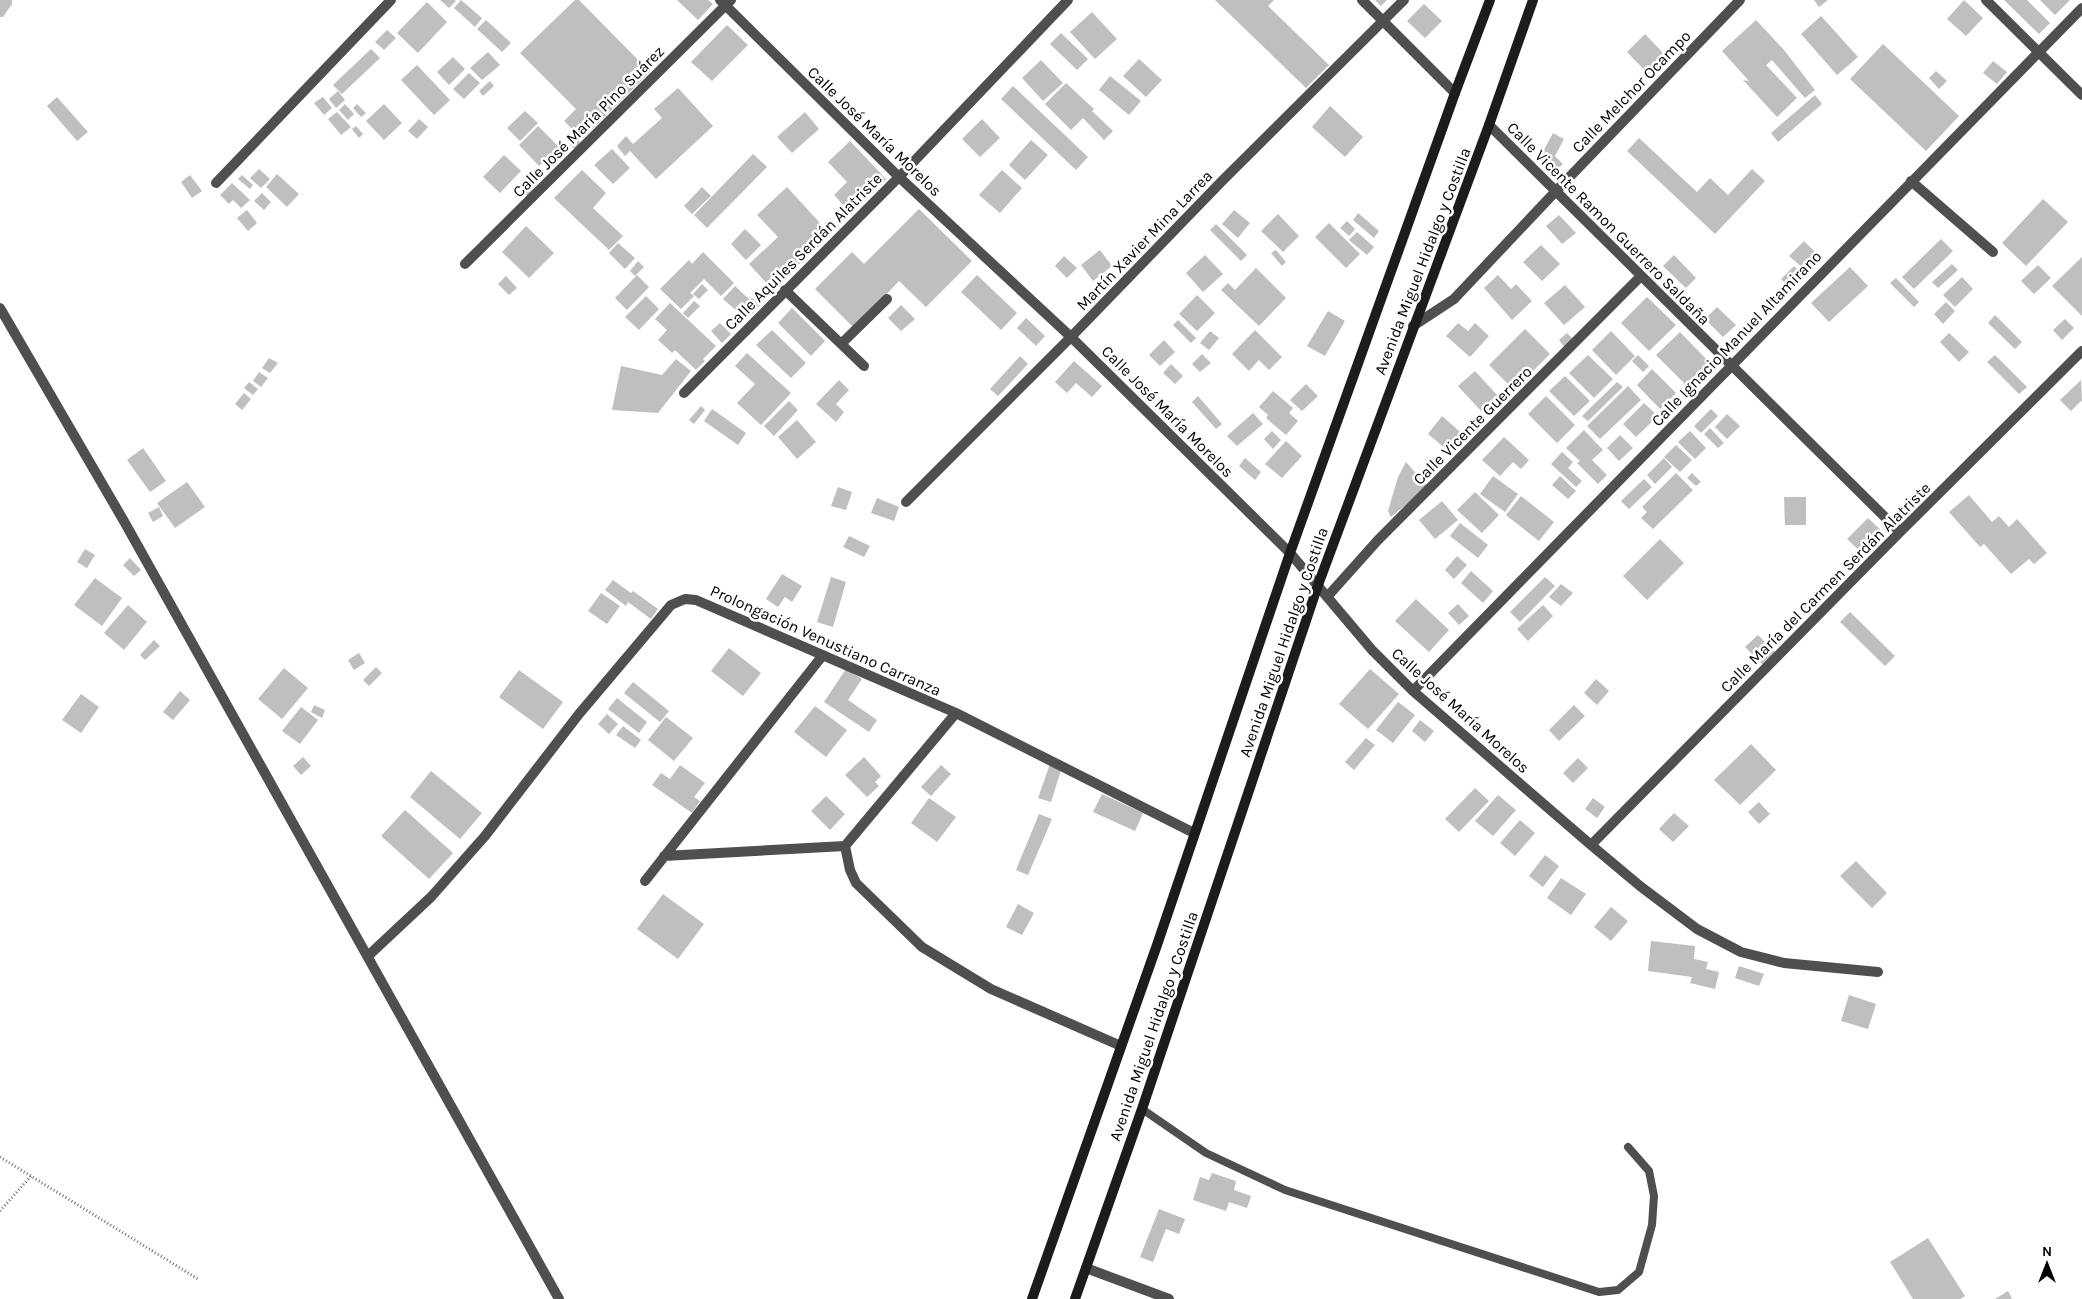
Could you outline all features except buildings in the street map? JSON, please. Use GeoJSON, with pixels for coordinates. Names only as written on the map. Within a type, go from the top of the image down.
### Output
{"type":"FeatureCollection","features":[{"type":"Feature","properties":{"kind":"main road","name":"Avenida Miguel Hidalgo y Costilla"},"geometry":{"type":"LineString","coordinates":[[1032,1299],[1157,946],[1290,553],[1454,93],[1490,0]]}},
{"type":"Feature","properties":{"kind":"main road","name":"Avenida Miguel Hidalgo y Costilla"},"geometry":{"type":"LineString","coordinates":[[1075,1299],[1142,1109],[1318,585],[1489,125],[1533,0]]}},
{"type":"Feature","properties":{"kind":"street"},"geometry":{"type":"LineString","coordinates":[[216,183],[391,0]]}},
{"type":"Feature","properties":{"kind":"street","name":"Calle Aquiles Serdán Alatriste"},"geometry":{"type":"LineString","coordinates":[[684,393],[899,177],[1068,0]]}},
{"type":"Feature","properties":{"kind":"street"},"geometry":{"type":"LineString","coordinates":[[1362,0],[1454,93]]}},
{"type":"Feature","properties":{"kind":"street","name":"Martín Xavier Mina Larrea"},"geometry":{"type":"LineString","coordinates":[[906,502],[1072,338],[1222,181],[1404,0]]}},
{"type":"Feature","properties":{"kind":"street","name":"Calle Melchor Ocampo"},"geometry":{"type":"LineString","coordinates":[[1413,326],[1454,300],[1740,0]]}},
{"type":"Feature","properties":{"kind":"street"},"geometry":{"type":"LineString","coordinates":[[1986,0],[2082,95]]}},
{"type":"Feature","properties":{"kind":"street","name":"Calle José María Morelos"},"geometry":{"type":"LineString","coordinates":[[726,2],[899,177],[1072,338],[1290,553],[1372,650],[1413,691],[1591,845],[1640,886],[1697,929],[1741,952],[1784,964],[1878,972]]}},
{"type":"Feature","properties":{"kind":"street","name":"Calle José María Pino Suárez"},"geometry":{"type":"LineString","coordinates":[[465,264],[726,2]]}},
{"type":"Feature","properties":{"kind":"street","name":"Calle Ignacio Manuel Altamirano"},"geometry":{"type":"LineString","coordinates":[[1413,691],[2082,8]]}},
{"type":"Feature","properties":{"kind":"street","name":"Calle Vicente Ramon Guerrero Saldaña"},"geometry":{"type":"LineString","coordinates":[[1489,125],[1900,532]]}},
{"type":"Feature","properties":{"kind":"street"},"geometry":{"type":"LineString","coordinates":[[1911,181],[1993,252]]}},
{"type":"Feature","properties":{"kind":"street","name":"Calle Vicente Guerrero"},"geometry":{"type":"LineString","coordinates":[[1327,597],[1378,540],[1641,276]]}},
{"type":"Feature","properties":{"kind":"street"},"geometry":{"type":"LineString","coordinates":[[785,290],[864,366]]}},
{"type":"Feature","properties":{"kind":"street"},"geometry":{"type":"LineString","coordinates":[[842,344],[887,299]]}},
{"type":"Feature","properties":{"kind":"street"},"geometry":{"type":"LineString","coordinates":[[0,308],[125,523],[559,1299]]}},
{"type":"Feature","properties":{"kind":"street","name":"Calle María del Carmen Serdán Alatriste"},"geometry":{"type":"LineString","coordinates":[[1591,845],[2082,351]]}},
{"type":"Feature","properties":{"kind":"street","name":"Prolongación Venustiano Carranza"},"geometry":{"type":"LineString","coordinates":[[368,955],[431,897],[485,836],[579,714],[671,605],[685,599],[696,600],[956,713],[1194,833]]}},
{"type":"Feature","properties":{"kind":"street"},"geometry":{"type":"LineString","coordinates":[[645,881],[822,655]]}},
{"type":"Feature","properties":{"kind":"street"},"geometry":{"type":"LineString","coordinates":[[664,856],[845,846],[956,713]]}},
{"type":"Feature","properties":{"kind":"street"},"geometry":{"type":"LineString","coordinates":[[845,846],[850,870],[856,883],[922,947],[991,989],[1121,1046]]}},
{"type":"Feature","properties":{"kind":"street"},"geometry":{"type":"LineString","coordinates":[[1086,1268],[1169,1299]]}},
{"type":"Feature","properties":{"kind":"lane"},"geometry":{"type":"LineString","coordinates":[[1142,1109],[1206,1153],[1285,1190],[1599,1292],[1618,1290],[1639,1272],[1652,1225],[1654,1196],[1648,1171],[1628,1147]]}},
{"type":"Feature","properties":{"kind":"path"},"geometry":{"type":"LineString","coordinates":[[0,1157],[198,1279]]}},
{"type":"Feature","properties":{"kind":"path"},"geometry":{"type":"LineString","coordinates":[[0,1211],[31,1176]]}}]}
